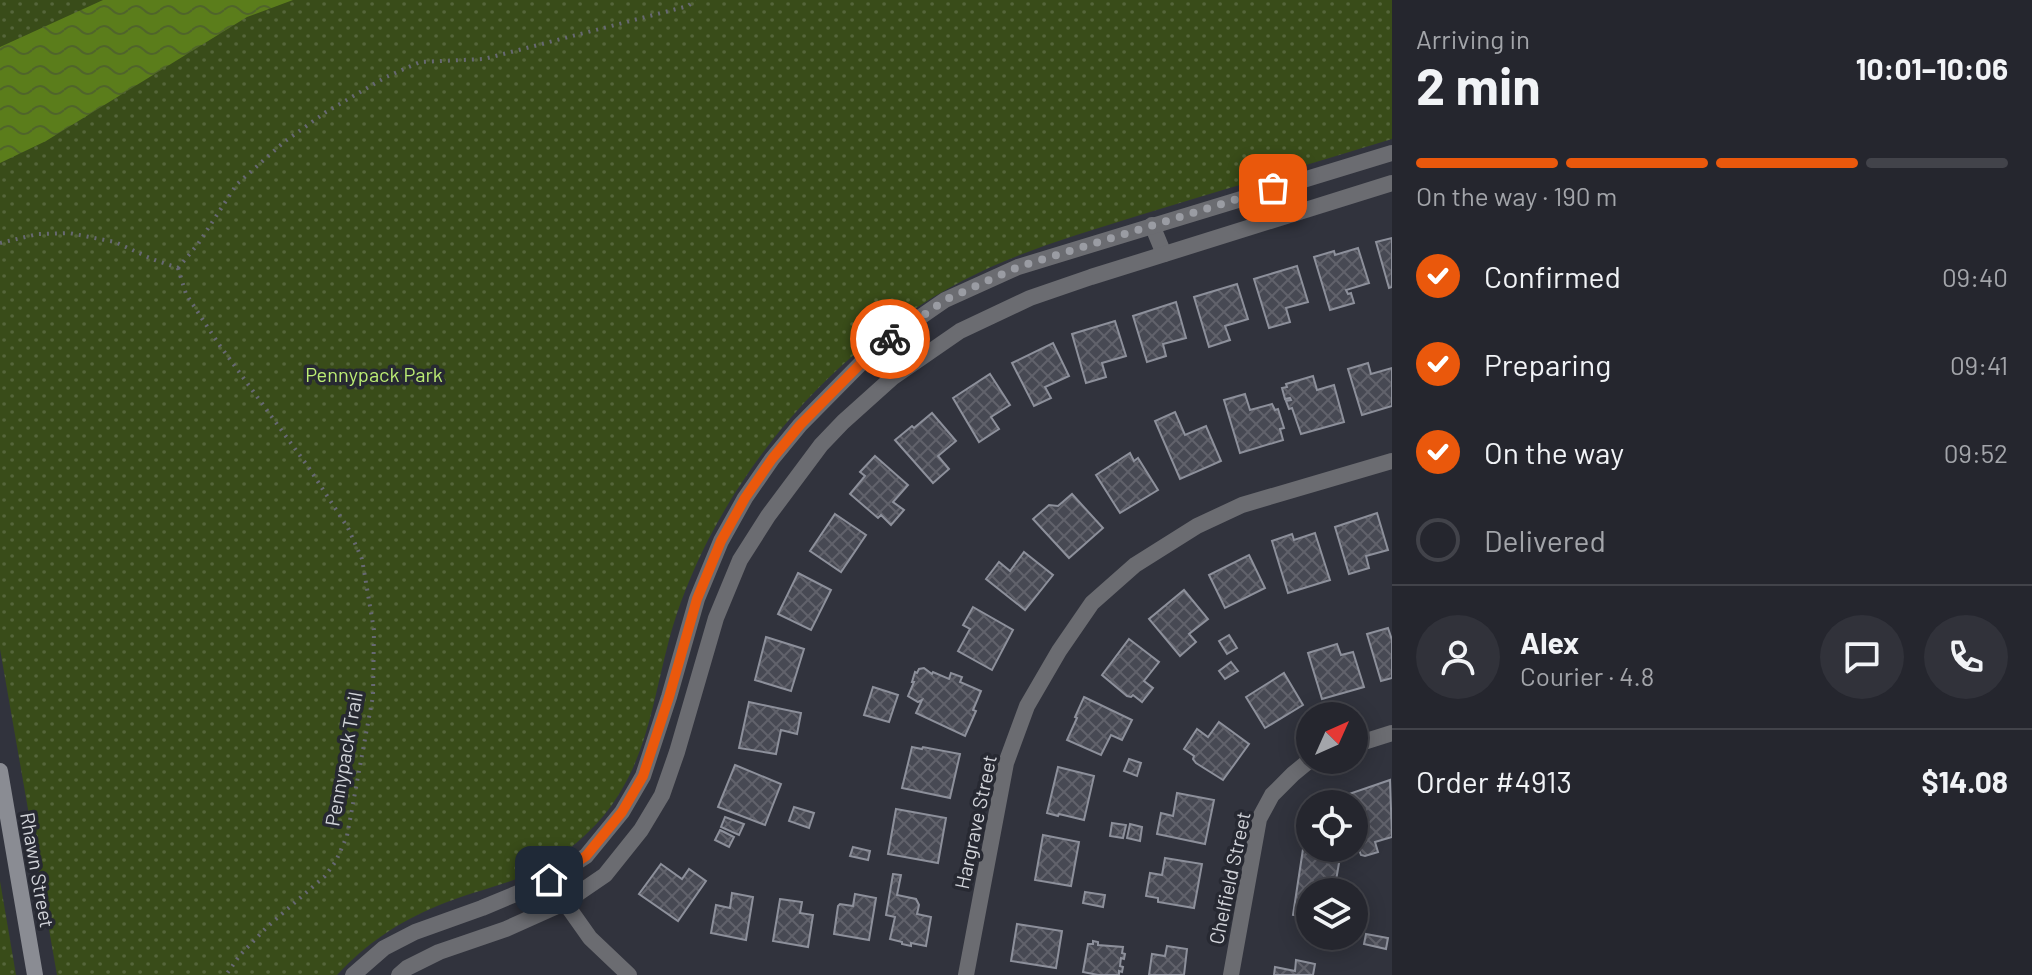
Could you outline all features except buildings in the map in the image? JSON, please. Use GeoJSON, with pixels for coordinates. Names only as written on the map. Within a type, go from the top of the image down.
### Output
{"type":"FeatureCollection","features":[{"type":"Feature","properties":{"kind":"main road","name":"Rhawn Street"},"geometry":{"type":"LineString","coordinates":[[0,771],[35,975]]}},
{"type":"Feature","properties":{"kind":"street"},"geometry":{"type":"LineString","coordinates":[[353,975],[384,948],[415,932],[549,880],[586,856],[622,812],[643,776],[697,599],[721,541],[739,509],[772,459],[800,425],[877,347],[945,300],[1018,267],[1392,153]]}},
{"type":"Feature","properties":{"kind":"street"},"geometry":{"type":"LineString","coordinates":[[399,975],[439,952],[506,929],[564,903],[605,875],[641,830],[662,795],[716,618],[740,560],[763,523],[821,445],[892,378],[960,331],[1030,298],[1392,183]]}},
{"type":"Feature","properties":{"kind":"street"},"geometry":{"type":"LineString","coordinates":[[1152,225],[1164,254]]}},
{"type":"Feature","properties":{"kind":"street","name":"Hargrave Street"},"geometry":{"type":"LineString","coordinates":[[966,975],[1006,763],[1027,706],[1092,603],[1135,565],[1197,526],[1242,505],[1392,461]]}},
{"type":"Feature","properties":{"kind":"street"},"geometry":{"type":"LineString","coordinates":[[739,509],[763,523]]}},
{"type":"Feature","properties":{"kind":"street"},"geometry":{"type":"LineString","coordinates":[[1368,741],[1392,733]]}},
{"type":"Feature","properties":{"kind":"street","name":"Chelfield Street"},"geometry":{"type":"LineString","coordinates":[[1231,975],[1259,819],[1272,795],[1296,772]]}},
{"type":"Feature","properties":{"kind":"street"},"geometry":{"type":"LineString","coordinates":[[549,880],[590,938],[629,975]]}},
{"type":"Feature","properties":{"kind":"path"},"geometry":{"type":"LineString","coordinates":[[0,243],[38,234],[69,233],[115,242],[178,268],[198,244],[237,184],[294,134],[386,77],[420,62],[484,59],[538,46],[688,6],[695,0]]}},
{"type":"Feature","properties":{"kind":"path","name":"Pennypack Trail"},"geometry":{"type":"LineString","coordinates":[[178,268],[186,294],[348,528],[362,559],[374,630],[373,696],[347,836],[336,861],[325,876],[267,927],[226,975]]}},
{"type":"Feature","properties":{"kind":"green space","name":"Pennypack Park"},"geometry":{"type":"Polygon","coordinates":[[[0,0],[1392,0],[1392,139],[1092,230],[1004,261],[922,304],[848,360],[784,426],[731,500],[702,552],[681,602],[646,731],[630,773],[605,814],[577,843],[554,859],[519,878],[447,902],[409,919],[371,944],[337,975],[57,975],[0,649],[0,0]]]}},
{"type":"Feature","properties":{"kind":"green space"},"geometry":{"type":"Polygon","coordinates":[[[0,881],[16,975],[0,975],[0,881]]]}},
{"type":"Feature","properties":{"kind":"water"},"geometry":{"type":"Polygon","coordinates":[[[103,0],[293,0],[247,17],[46,141],[0,163],[0,47],[103,0]]]}},
{"type":"Feature","properties":{"kind":"way so far"},"geometry":{"type":"LineString","coordinates":[[890,339],[945,300],[1018,267],[1273,188]]}},
{"type":"Feature","properties":{"kind":"route"},"geometry":{"type":"LineString","coordinates":[[549,880],[586,856],[622,812],[643,776],[697,599],[721,541],[745,498],[800,425],[877,347],[890,339]]}}]}
